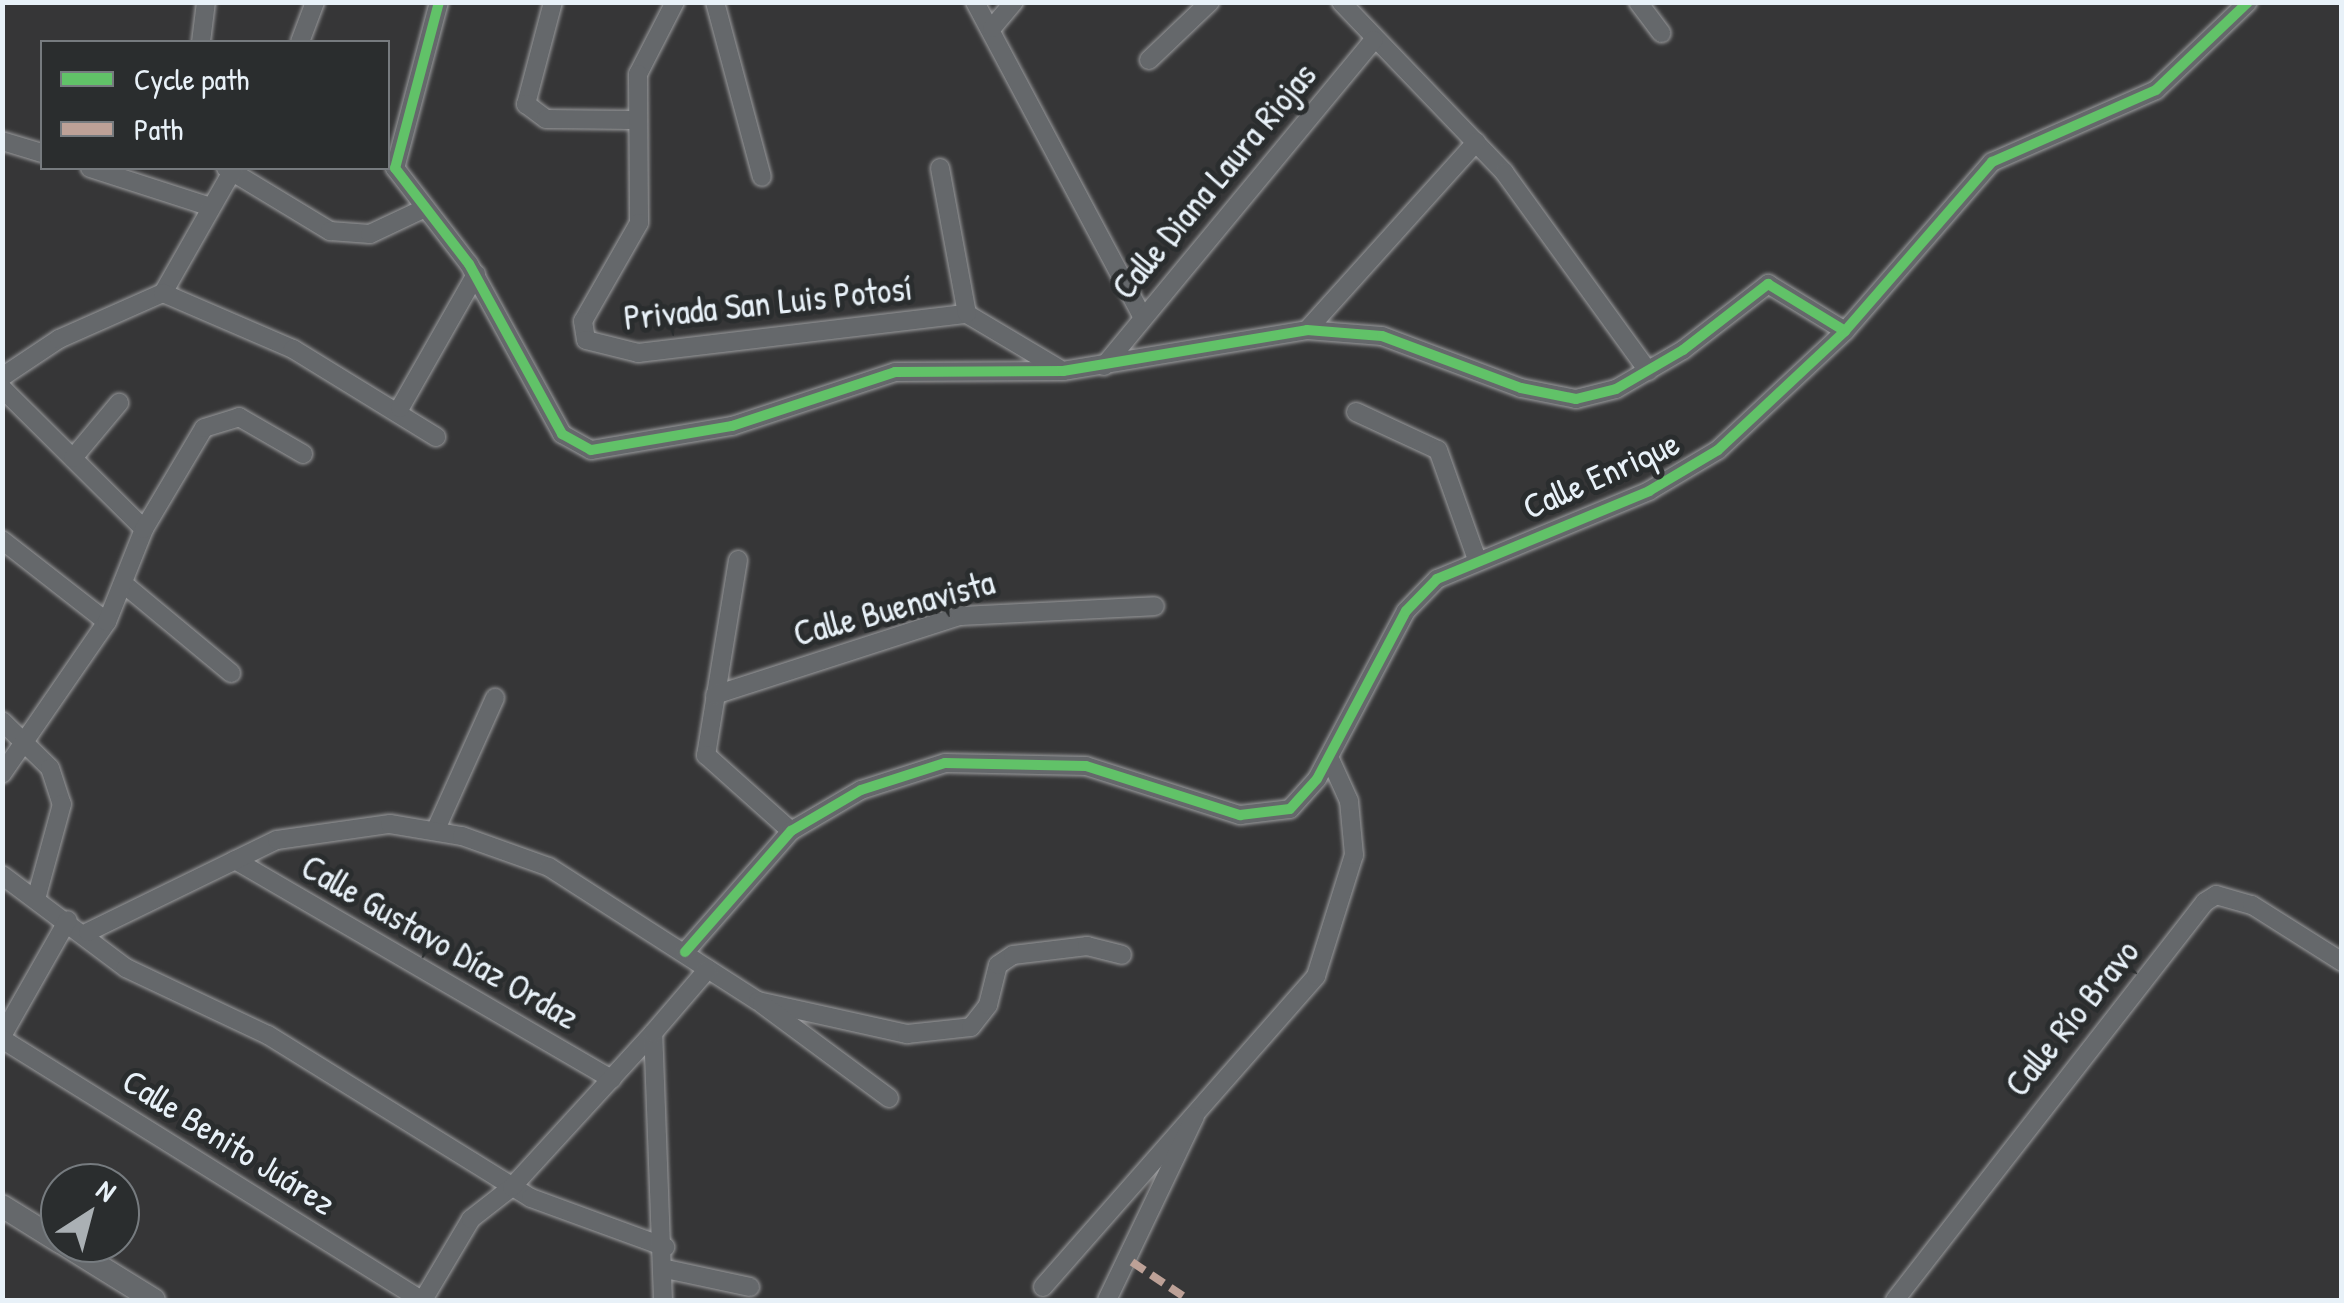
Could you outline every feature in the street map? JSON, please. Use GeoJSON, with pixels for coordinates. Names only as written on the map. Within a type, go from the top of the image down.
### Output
{"type":"FeatureCollection","features":[{"type":"Feature","properties":{"kind":"street"},"geometry":{"type":"LineString","coordinates":[[201,40],[206,2]]}},
{"type":"Feature","properties":{"kind":"street"},"geometry":{"type":"LineString","coordinates":[[301,40],[315,2]]}},
{"type":"Feature","properties":{"kind":"street"},"geometry":{"type":"LineString","coordinates":[[439,2],[394,156],[421,210],[476,274],[562,434],[591,450],[775,414],[878,375],[1063,371],[1307,330],[1395,339],[1554,399],[1596,396],[1648,370],[1768,284],[1845,331]]}},
{"type":"Feature","properties":{"kind":"street"},"geometry":{"type":"LineString","coordinates":[[553,2],[526,104],[546,119],[632,120]]}},
{"type":"Feature","properties":{"kind":"street","name":"Privada San Luis Potosí"},"geometry":{"type":"LineString","coordinates":[[675,2],[646,46],[632,120],[639,223],[582,320],[595,347],[655,351],[967,314]]}},
{"type":"Feature","properties":{"kind":"street"},"geometry":{"type":"LineString","coordinates":[[714,2],[762,177]]}},
{"type":"Feature","properties":{"kind":"street"},"geometry":{"type":"LineString","coordinates":[[974,2],[992,28],[1142,316]]}},
{"type":"Feature","properties":{"kind":"street"},"geometry":{"type":"LineString","coordinates":[[992,28],[1014,2]]}},
{"type":"Feature","properties":{"kind":"street"},"geometry":{"type":"LineString","coordinates":[[1149,60],[1210,2]]}},
{"type":"Feature","properties":{"kind":"street"},"geometry":{"type":"LineString","coordinates":[[1341,2],[1476,142],[1648,370]]}},
{"type":"Feature","properties":{"kind":"street"},"geometry":{"type":"LineString","coordinates":[[1638,2],[1662,33]]}},
{"type":"Feature","properties":{"kind":"street","name":"Calle Enrique"},"geometry":{"type":"LineString","coordinates":[[791,831],[901,774],[988,759],[1086,766],[1240,816],[1272,816],[1304,795],[1329,757],[1406,611],[1476,558],[1683,472],[1845,331],[1992,162],[2156,90],[2248,2]]}},
{"type":"Feature","properties":{"kind":"street","name":"Calle Diana Laura Riojas"},"geometry":{"type":"LineString","coordinates":[[1104,366],[1374,40]]}},
{"type":"Feature","properties":{"kind":"street"},"geometry":{"type":"LineString","coordinates":[[2,141],[40,152]]}},
{"type":"Feature","properties":{"kind":"street"},"geometry":{"type":"LineString","coordinates":[[1307,330],[1476,142]]}},
{"type":"Feature","properties":{"kind":"street"},"geometry":{"type":"LineString","coordinates":[[940,168],[967,314],[1063,371]]}},
{"type":"Feature","properties":{"kind":"street"},"geometry":{"type":"LineString","coordinates":[[96,170],[211,207]]}},
{"type":"Feature","properties":{"kind":"street"},"geometry":{"type":"LineString","coordinates":[[2,377],[59,339],[162,293],[230,170]]}},
{"type":"Feature","properties":{"kind":"street"},"geometry":{"type":"LineString","coordinates":[[232,170],[330,231],[370,234],[421,210]]}},
{"type":"Feature","properties":{"kind":"street"},"geometry":{"type":"LineString","coordinates":[[400,408],[476,274]]}},
{"type":"Feature","properties":{"kind":"street"},"geometry":{"type":"LineString","coordinates":[[162,293],[400,408],[436,438]]}},
{"type":"Feature","properties":{"kind":"street"},"geometry":{"type":"LineString","coordinates":[[2,388],[144,528]]}},
{"type":"Feature","properties":{"kind":"street"},"geometry":{"type":"LineString","coordinates":[[72,458],[119,403]]}},
{"type":"Feature","properties":{"kind":"street"},"geometry":{"type":"LineString","coordinates":[[1356,412],[1438,450],[1476,558]]}},
{"type":"Feature","properties":{"kind":"street"},"geometry":{"type":"LineString","coordinates":[[2,774],[23,736],[107,622],[125,585],[144,528],[214,419],[238,417],[303,454]]}},
{"type":"Feature","properties":{"kind":"street"},"geometry":{"type":"LineString","coordinates":[[2,540],[107,622]]}},
{"type":"Feature","properties":{"kind":"street"},"geometry":{"type":"LineString","coordinates":[[684,952],[791,831],[712,766],[705,738],[738,560]]}},
{"type":"Feature","properties":{"kind":"street"},"geometry":{"type":"LineString","coordinates":[[125,585],[231,673]]}},
{"type":"Feature","properties":{"kind":"street","name":"Calle Buenavista"},"geometry":{"type":"LineString","coordinates":[[715,695],[960,616],[1154,606]]}},
{"type":"Feature","properties":{"kind":"street"},"geometry":{"type":"LineString","coordinates":[[436,829],[495,698]]}},
{"type":"Feature","properties":{"kind":"street"},"geometry":{"type":"LineString","coordinates":[[2,721],[23,736],[50,768],[62,804],[36,899]]}},
{"type":"Feature","properties":{"kind":"street"},"geometry":{"type":"LineString","coordinates":[[1043,1287],[1154,1150],[1195,1116],[1301,998],[1330,950],[1354,826],[1329,757]]}},
{"type":"Feature","properties":{"kind":"street"},"geometry":{"type":"LineString","coordinates":[[88,932],[235,860],[320,828],[436,829],[548,867],[758,1000],[889,1098]]}},
{"type":"Feature","properties":{"kind":"street","name":"Calle Gustavo Díaz Ordaz"},"geometry":{"type":"LineString","coordinates":[[235,860],[612,1079]]}},
{"type":"Feature","properties":{"kind":"street"},"geometry":{"type":"LineString","coordinates":[[2,875],[88,932],[126,968],[268,1035],[512,1188],[665,1247]]}},
{"type":"Feature","properties":{"kind":"street","name":"Calle Río Bravo"},"geometry":{"type":"LineString","coordinates":[[1895,1300],[2205,902],[2234,897],[2342,962]]}},
{"type":"Feature","properties":{"kind":"street"},"geometry":{"type":"LineString","coordinates":[[2,1038],[68,920]]}},
{"type":"Feature","properties":{"kind":"street"},"geometry":{"type":"LineString","coordinates":[[758,1000],[907,1034],[957,1036],[988,1005],[1004,959],[1064,946],[1122,955]]}},
{"type":"Feature","properties":{"kind":"street"},"geometry":{"type":"LineString","coordinates":[[422,1300],[471,1219],[512,1188],[708,970]]}},
{"type":"Feature","properties":{"kind":"street"},"geometry":{"type":"LineString","coordinates":[[654,1033],[666,1269],[663,1300]]}},
{"type":"Feature","properties":{"kind":"street","name":"Calle Benito Juárez"},"geometry":{"type":"LineString","coordinates":[[2,1038],[422,1300]]}},
{"type":"Feature","properties":{"kind":"street"},"geometry":{"type":"LineString","coordinates":[[1107,1300],[1195,1116]]}},
{"type":"Feature","properties":{"kind":"street"},"geometry":{"type":"LineString","coordinates":[[2,1206],[40,1229]]}},
{"type":"Feature","properties":{"kind":"street"},"geometry":{"type":"LineString","coordinates":[[95,1263],[154,1300]]}},
{"type":"Feature","properties":{"kind":"street"},"geometry":{"type":"LineString","coordinates":[[666,1269],[750,1288]]}},
{"type":"Feature","properties":{"kind":"marked path"},"geometry":{"type":"LineString","coordinates":[[1132,1262],[1189,1300]]}},
{"type":"Feature","properties":{"kind":"cycle path"},"geometry":{"type":"LineString","coordinates":[[439,2],[395,168],[469,264],[562,434],[591,450],[732,426],[895,372],[1063,371],[1307,330],[1382,336],[1521,388],[1576,399],[1616,389],[1683,350],[1768,284],[1845,331]]}},
{"type":"Feature","properties":{"kind":"cycle path"},"geometry":{"type":"LineString","coordinates":[[685,952],[791,831],[861,790],[945,763],[1086,766],[1240,815],[1290,809],[1317,779],[1406,611],[1437,579],[1649,491],[1718,450],[1845,331],[1992,162],[2156,90],[2248,2]]}}]}
